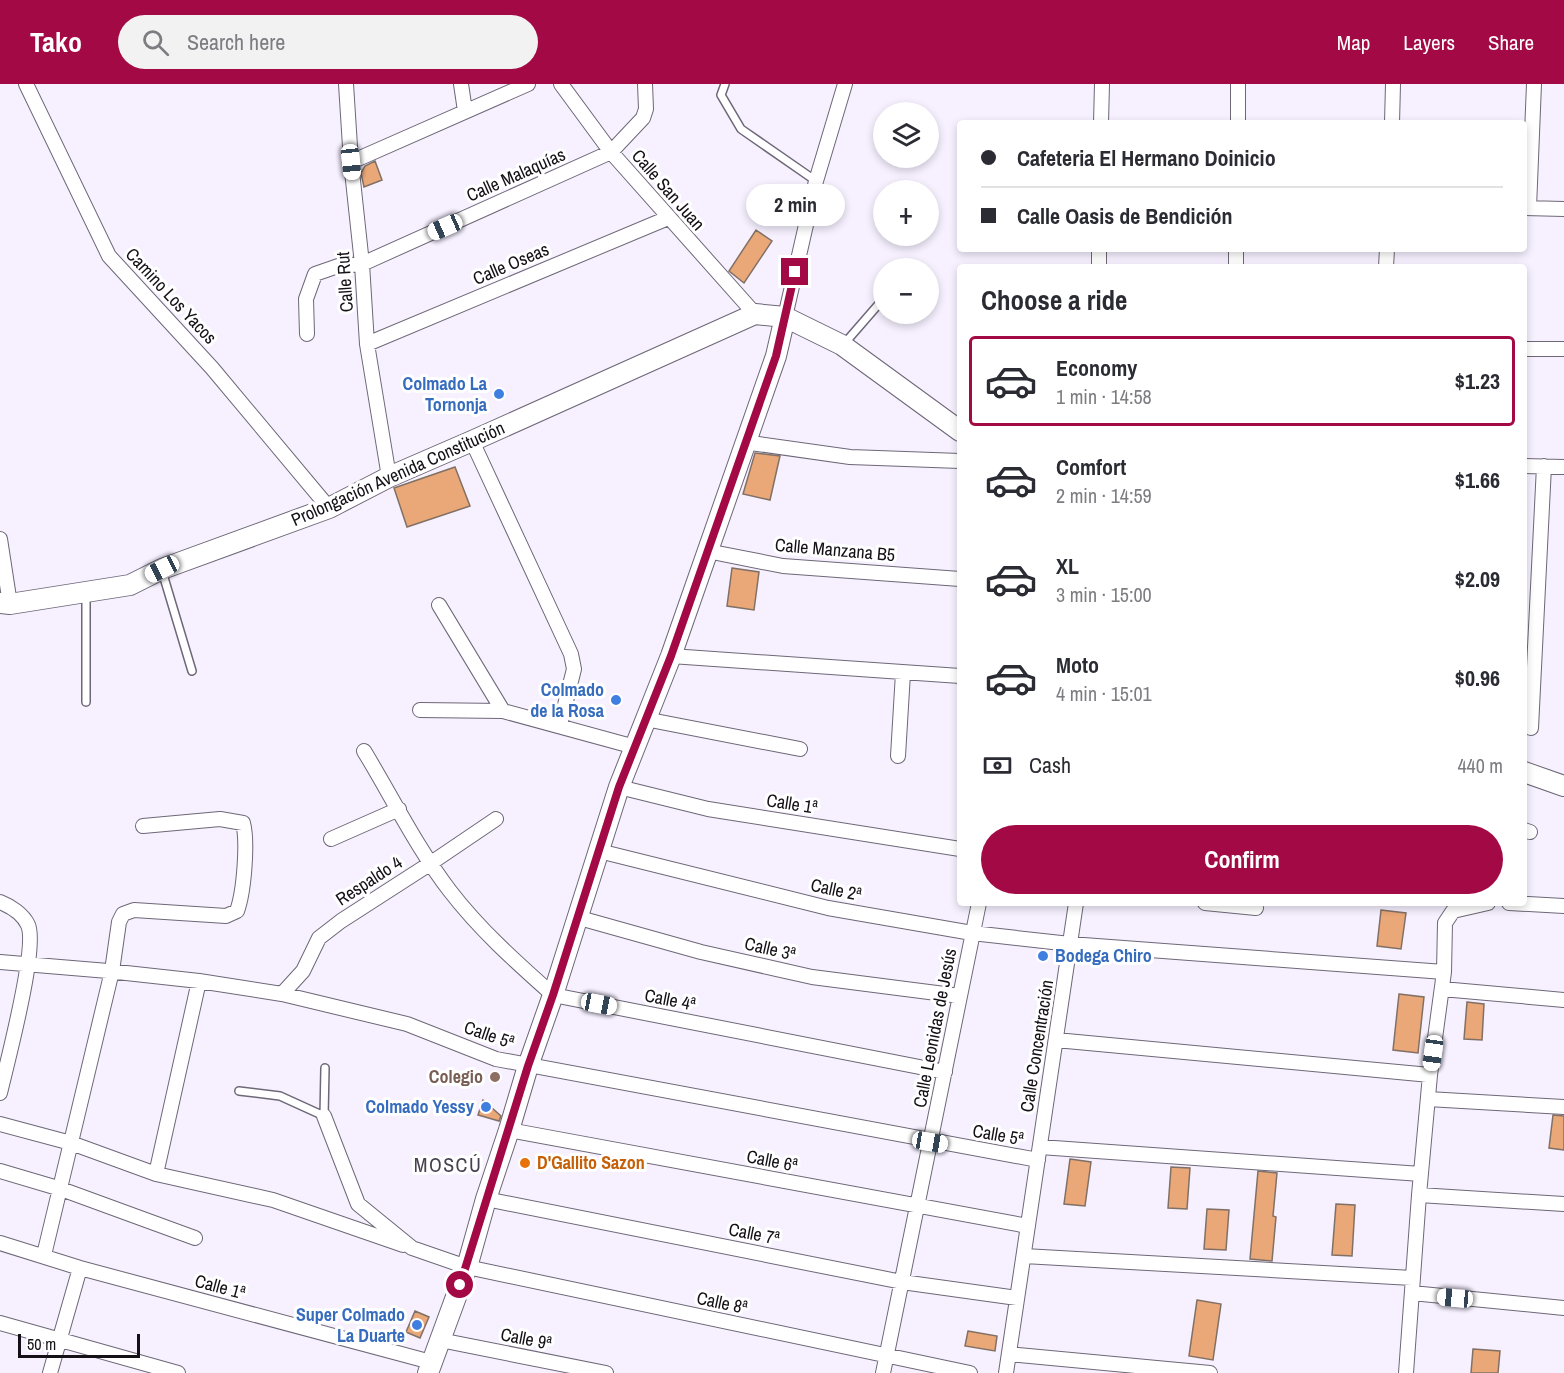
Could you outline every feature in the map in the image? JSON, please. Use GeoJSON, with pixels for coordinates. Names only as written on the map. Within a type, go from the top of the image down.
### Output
{"type":"FeatureCollection","features":[{"type":"Feature","properties":{"kind":"street","name":"Camino Los Yacos"},"geometry":{"type":"LineString","coordinates":[[26,84],[109,256],[212,368],[329,508]]}},
{"type":"Feature","properties":{"kind":"street","name":"Calle Rut"},"geometry":{"type":"LineString","coordinates":[[346,84],[367,344],[389,477]]}},
{"type":"Feature","properties":{"kind":"street"},"geometry":{"type":"LineString","coordinates":[[461,84],[465,111]]}},
{"type":"Feature","properties":{"kind":"street"},"geometry":{"type":"LineString","coordinates":[[351,162],[528,84]]}},
{"type":"Feature","properties":{"kind":"street","name":"Calle San Juan"},"geometry":{"type":"LineString","coordinates":[[561,84],[611,153],[755,314]]}},
{"type":"Feature","properties":{"kind":"street","name":"Calle Malaquías"},"geometry":{"type":"LineString","coordinates":[[307,334],[306,299],[315,274],[338,266],[362,264],[611,153],[643,118],[646,110],[645,84]]}},
{"type":"Feature","properties":{"kind":"street"},"geometry":{"type":"LineString","coordinates":[[429,1367],[467,1267],[528,1066],[619,787],[671,656],[776,356],[816,181],[845,84]]}},
{"type":"Feature","properties":{"kind":"street"},"geometry":{"type":"LineString","coordinates":[[1101,120],[1102,84]]}},
{"type":"Feature","properties":{"kind":"street"},"geometry":{"type":"LineString","coordinates":[[1238,84],[1238,120]]}},
{"type":"Feature","properties":{"kind":"street"},"geometry":{"type":"LineString","coordinates":[[1392,120],[1393,84]]}},
{"type":"Feature","properties":{"kind":"street"},"geometry":{"type":"LineString","coordinates":[[1527,192],[1534,84]]}},
{"type":"Feature","properties":{"kind":"street"},"geometry":{"type":"LineString","coordinates":[[1527,208],[1564,209]]}},
{"type":"Feature","properties":{"kind":"street","name":"Calle Oseas"},"geometry":{"type":"LineString","coordinates":[[367,344],[668,218]]}},
{"type":"Feature","properties":{"kind":"street","name":"Prolongación Avenida Constitución"},"geometry":{"type":"LineString","coordinates":[[5,603],[130,585],[162,569],[329,508],[389,477],[755,314],[785,317]]}},
{"type":"Feature","properties":{"kind":"street"},"geometry":{"type":"LineString","coordinates":[[785,317],[842,345],[957,429]]}},
{"type":"Feature","properties":{"kind":"street"},"geometry":{"type":"LineString","coordinates":[[1527,349],[1564,349]]}},
{"type":"Feature","properties":{"kind":"street"},"geometry":{"type":"LineString","coordinates":[[472,441],[571,654],[574,669],[560,725]]}},
{"type":"Feature","properties":{"kind":"street"},"geometry":{"type":"LineString","coordinates":[[744,442],[850,457],[957,460]]}},
{"type":"Feature","properties":{"kind":"street"},"geometry":{"type":"LineString","coordinates":[[1527,466],[1564,467]]}},
{"type":"Feature","properties":{"kind":"street"},"geometry":{"type":"LineString","coordinates":[[1531,728],[1529,683],[1544,466]]}},
{"type":"Feature","properties":{"kind":"street"},"geometry":{"type":"LineString","coordinates":[[0,539],[5,603]]}},
{"type":"Feature","properties":{"kind":"street","name":"Calle Manzana B5"},"geometry":{"type":"LineString","coordinates":[[707,551],[783,566],[957,579]]}},
{"type":"Feature","properties":{"kind":"street"},"geometry":{"type":"LineString","coordinates":[[1527,573],[1538,573]]}},
{"type":"Feature","properties":{"kind":"street"},"geometry":{"type":"LineString","coordinates":[[440,605],[503,711]]}},
{"type":"Feature","properties":{"kind":"street"},"geometry":{"type":"LineString","coordinates":[[671,656],[957,676]]}},
{"type":"Feature","properties":{"kind":"street"},"geometry":{"type":"LineString","coordinates":[[898,756],[903,673]]}},
{"type":"Feature","properties":{"kind":"street"},"geometry":{"type":"LineString","coordinates":[[420,710],[503,711],[635,747]]}},
{"type":"Feature","properties":{"kind":"street"},"geometry":{"type":"LineString","coordinates":[[645,719],[800,749]]}},
{"type":"Feature","properties":{"kind":"street"},"geometry":{"type":"LineString","coordinates":[[364,751],[431,863],[475,921],[553,995]]}},
{"type":"Feature","properties":{"kind":"street"},"geometry":{"type":"LineString","coordinates":[[1527,773],[1564,786]]}},
{"type":"Feature","properties":{"kind":"street","name":"Calle 1ª"},"geometry":{"type":"LineString","coordinates":[[619,787],[708,809],[957,849]]}},
{"type":"Feature","properties":{"kind":"street"},"geometry":{"type":"LineString","coordinates":[[331,839],[399,809]]}},
{"type":"Feature","properties":{"kind":"street"},"geometry":{"type":"LineString","coordinates":[[44,1255],[112,971],[119,922],[123,914],[134,910],[226,916],[237,911],[241,899],[246,835],[243,823],[220,819],[142,826]]}},
{"type":"Feature","properties":{"kind":"street","name":"Respaldo 4"},"geometry":{"type":"LineString","coordinates":[[282,993],[303,971],[319,938],[341,921],[496,819]]}},
{"type":"Feature","properties":{"kind":"street","name":"Calle 2ª"},"geometry":{"type":"LineString","coordinates":[[599,851],[828,908],[972,933],[1070,944],[1444,972]]}},
{"type":"Feature","properties":{"kind":"street"},"geometry":{"type":"LineString","coordinates":[[0,902],[19,913],[28,925],[28,964],[0,1093]]}},
{"type":"Feature","properties":{"kind":"street"},"geometry":{"type":"LineString","coordinates":[[1527,904],[1564,906]]}},
{"type":"Feature","properties":{"kind":"street","name":"Calle Leonidas de Jesús"},"geometry":{"type":"LineString","coordinates":[[884,1373],[978,906]]}},
{"type":"Feature","properties":{"kind":"street","name":"Calle Concentración"},"geometry":{"type":"LineString","coordinates":[[1006,1373],[1076,906]]}},
{"type":"Feature","properties":{"kind":"street"},"geometry":{"type":"LineString","coordinates":[[1236,906],[1256,908]]}},
{"type":"Feature","properties":{"kind":"street"},"geometry":{"type":"LineString","coordinates":[[1406,1373],[1430,1075],[1444,972],[1445,923],[1453,911],[1475,906]]}},
{"type":"Feature","properties":{"kind":"street","name":"Calle 3ª"},"geometry":{"type":"LineString","coordinates":[[576,917],[701,952],[812,978],[960,996]]}},
{"type":"Feature","properties":{"kind":"street","name":"Calle 5ª"},"geometry":{"type":"LineString","coordinates":[[0,962],[112,971],[282,993],[407,1024],[496,1059],[930,1142],[1039,1154],[1421,1174]]}},
{"type":"Feature","properties":{"kind":"street"},"geometry":{"type":"LineString","coordinates":[[156,1174],[199,981]]}},
{"type":"Feature","properties":{"kind":"street"},"geometry":{"type":"LineString","coordinates":[[1442,989],[1564,1000]]}},
{"type":"Feature","properties":{"kind":"street","name":"Calle 4ª"},"geometry":{"type":"LineString","coordinates":[[553,995],[945,1072]]}},
{"type":"Feature","properties":{"kind":"street"},"geometry":{"type":"LineString","coordinates":[[1056,1040],[1430,1075]]}},
{"type":"Feature","properties":{"kind":"street"},"geometry":{"type":"LineString","coordinates":[[1428,1099],[1564,1107]]}},
{"type":"Feature","properties":{"kind":"street"},"geometry":{"type":"LineString","coordinates":[[324,1116],[358,1204],[412,1248]]}},
{"type":"Feature","properties":{"kind":"street","name":"Calle 8ª"},"geometry":{"type":"LineString","coordinates":[[0,1124],[71,1143],[156,1174],[273,1200],[467,1267],[970,1373]]}},
{"type":"Feature","properties":{"kind":"street","name":"Calle 6ª"},"geometry":{"type":"LineString","coordinates":[[509,1130],[1028,1226]]}},
{"type":"Feature","properties":{"kind":"street"},"geometry":{"type":"LineString","coordinates":[[0,1171],[61,1189],[195,1238]]}},
{"type":"Feature","properties":{"kind":"street"},"geometry":{"type":"LineString","coordinates":[[1419,1196],[1564,1204]]}},
{"type":"Feature","properties":{"kind":"street","name":"Calle 7ª"},"geometry":{"type":"LineString","coordinates":[[486,1199],[902,1282],[1017,1298]]}},
{"type":"Feature","properties":{"kind":"street","name":"Calle 1ª"},"geometry":{"type":"LineString","coordinates":[[0,1242],[81,1268],[429,1367]]}},
{"type":"Feature","properties":{"kind":"street"},"geometry":{"type":"LineString","coordinates":[[1024,1256],[1412,1278]]}},
{"type":"Feature","properties":{"kind":"street"},"geometry":{"type":"LineString","coordinates":[[50,1373],[81,1268]]}},
{"type":"Feature","properties":{"kind":"street"},"geometry":{"type":"LineString","coordinates":[[1412,1293],[1564,1308]]}},
{"type":"Feature","properties":{"kind":"street"},"geometry":{"type":"LineString","coordinates":[[0,1323],[178,1373]]}},
{"type":"Feature","properties":{"kind":"street","name":"Calle 9ª"},"geometry":{"type":"LineString","coordinates":[[440,1340],[606,1373]]}},
{"type":"Feature","properties":{"kind":"street"},"geometry":{"type":"LineString","coordinates":[[1009,1354],[1210,1373]]}},
{"type":"Feature","properties":{"kind":"lane"},"geometry":{"type":"LineString","coordinates":[[725,84],[721,95],[741,129],[816,181]]}},
{"type":"Feature","properties":{"kind":"lane"},"geometry":{"type":"LineString","coordinates":[[842,345],[873,310]]}},
{"type":"Feature","properties":{"kind":"lane"},"geometry":{"type":"LineString","coordinates":[[162,569],[192,671]]}},
{"type":"Feature","properties":{"kind":"lane"},"geometry":{"type":"LineString","coordinates":[[86,592],[86,702]]}},
{"type":"Feature","properties":{"kind":"lane"},"geometry":{"type":"LineString","coordinates":[[239,1091],[280,1096],[324,1116],[325,1068]]}},
{"type":"Feature","properties":{"kind":"building"},"geometry":{"type":"Polygon","coordinates":[[[375,161],[382,180],[364,187],[361,173],[365,166],[375,161]]]}},
{"type":"Feature","properties":{"kind":"building"},"geometry":{"type":"Polygon","coordinates":[[[756,230],[772,241],[744,283],[729,271],[756,230]]]}},
{"type":"Feature","properties":{"kind":"building"},"geometry":{"type":"Polygon","coordinates":[[[755,453],[780,456],[770,500],[743,494],[755,453]]]}},
{"type":"Feature","properties":{"kind":"building"},"geometry":{"type":"Polygon","coordinates":[[[455,467],[470,506],[407,527],[394,488],[455,467]]]}},
{"type":"Feature","properties":{"kind":"building"},"geometry":{"type":"Polygon","coordinates":[[[732,568],[759,572],[754,610],[727,606],[732,568]]]}},
{"type":"Feature","properties":{"kind":"building"},"geometry":{"type":"Polygon","coordinates":[[[1381,910],[1406,913],[1401,949],[1377,946],[1381,910]]]}},
{"type":"Feature","properties":{"kind":"building"},"geometry":{"type":"Polygon","coordinates":[[[1399,994],[1424,997],[1418,1053],[1393,1050],[1399,994]]]}},
{"type":"Feature","properties":{"kind":"building"},"geometry":{"type":"Polygon","coordinates":[[[1467,1002],[1484,1004],[1482,1040],[1464,1039],[1467,1002]]]}},
{"type":"Feature","properties":{"kind":"building","name":"Colmado Yessy"},"geometry":{"type":"Polygon","coordinates":[[[483,1100],[501,1116],[499,1121],[478,1115],[483,1100]]]}},
{"type":"Feature","properties":{"kind":"building"},"geometry":{"type":"Polygon","coordinates":[[[1553,1115],[1564,1116],[1564,1150],[1549,1148],[1553,1115]]]}},
{"type":"Feature","properties":{"kind":"building"},"geometry":{"type":"Polygon","coordinates":[[[1070,1159],[1091,1162],[1085,1206],[1064,1204],[1070,1159]]]}},
{"type":"Feature","properties":{"kind":"building"},"geometry":{"type":"Polygon","coordinates":[[[1171,1167],[1190,1168],[1187,1209],[1168,1208],[1171,1167]]]}},
{"type":"Feature","properties":{"kind":"building"},"geometry":{"type":"Polygon","coordinates":[[[1258,1171],[1277,1173],[1272,1261],[1250,1259],[1258,1171]]]}},
{"type":"Feature","properties":{"kind":"building"},"geometry":{"type":"Polygon","coordinates":[[[1336,1204],[1355,1205],[1352,1256],[1332,1255],[1336,1204]]]}},
{"type":"Feature","properties":{"kind":"building"},"geometry":{"type":"Polygon","coordinates":[[[1207,1209],[1229,1210],[1226,1250],[1204,1249],[1207,1209]]]}},
{"type":"Feature","properties":{"kind":"building"},"geometry":{"type":"Polygon","coordinates":[[[1197,1300],[1221,1304],[1213,1360],[1189,1356],[1197,1300]]]}},
{"type":"Feature","properties":{"kind":"building","name":"Super Colmado La Duarte"},"geometry":{"type":"Polygon","coordinates":[[[415,1311],[429,1317],[420,1338],[406,1332],[415,1311]]]}},
{"type":"Feature","properties":{"kind":"building"},"geometry":{"type":"Polygon","coordinates":[[[968,1331],[997,1336],[995,1351],[965,1346],[968,1331]]]}},
{"type":"Feature","properties":{"kind":"building"},"geometry":{"type":"Polygon","coordinates":[[[1473,1349],[1500,1351],[1498,1373],[1471,1373],[1473,1349]]]}},
{"type":"Feature","properties":{"kind":"place","name":"Colmado La Tornonja"},"geometry":{"type":"Point","coordinates":[499,394]}},
{"type":"Feature","properties":{"kind":"place","name":"Colmado de la Rosa"},"geometry":{"type":"Point","coordinates":[616,700]}},
{"type":"Feature","properties":{"kind":"place","name":"Bodega Chiro"},"geometry":{"type":"Point","coordinates":[1043,956]}},
{"type":"Feature","properties":{"kind":"place","name":"Colegio"},"geometry":{"type":"Point","coordinates":[495,1077]}},
{"type":"Feature","properties":{"kind":"place","name":"Colmado Yessy"},"geometry":{"type":"Point","coordinates":[486,1107]}},
{"type":"Feature","properties":{"kind":"place","name":"D'Gallito Sazon"},"geometry":{"type":"Point","coordinates":[525,1163]}},
{"type":"Feature","properties":{"kind":"place","name":"Super Colmado La Duarte"},"geometry":{"type":"Point","coordinates":[417,1325]}},
{"type":"Feature","properties":{"kind":"district","name":"MOSCÚ"},"geometry":{"type":"Point","coordinates":[448,1165]}},
{"type":"Feature","properties":{"kind":"route"},"geometry":{"type":"LineString","coordinates":[[460,1285],[528,1066],[619,787],[671,656],[776,356],[795,272]]}}]}
